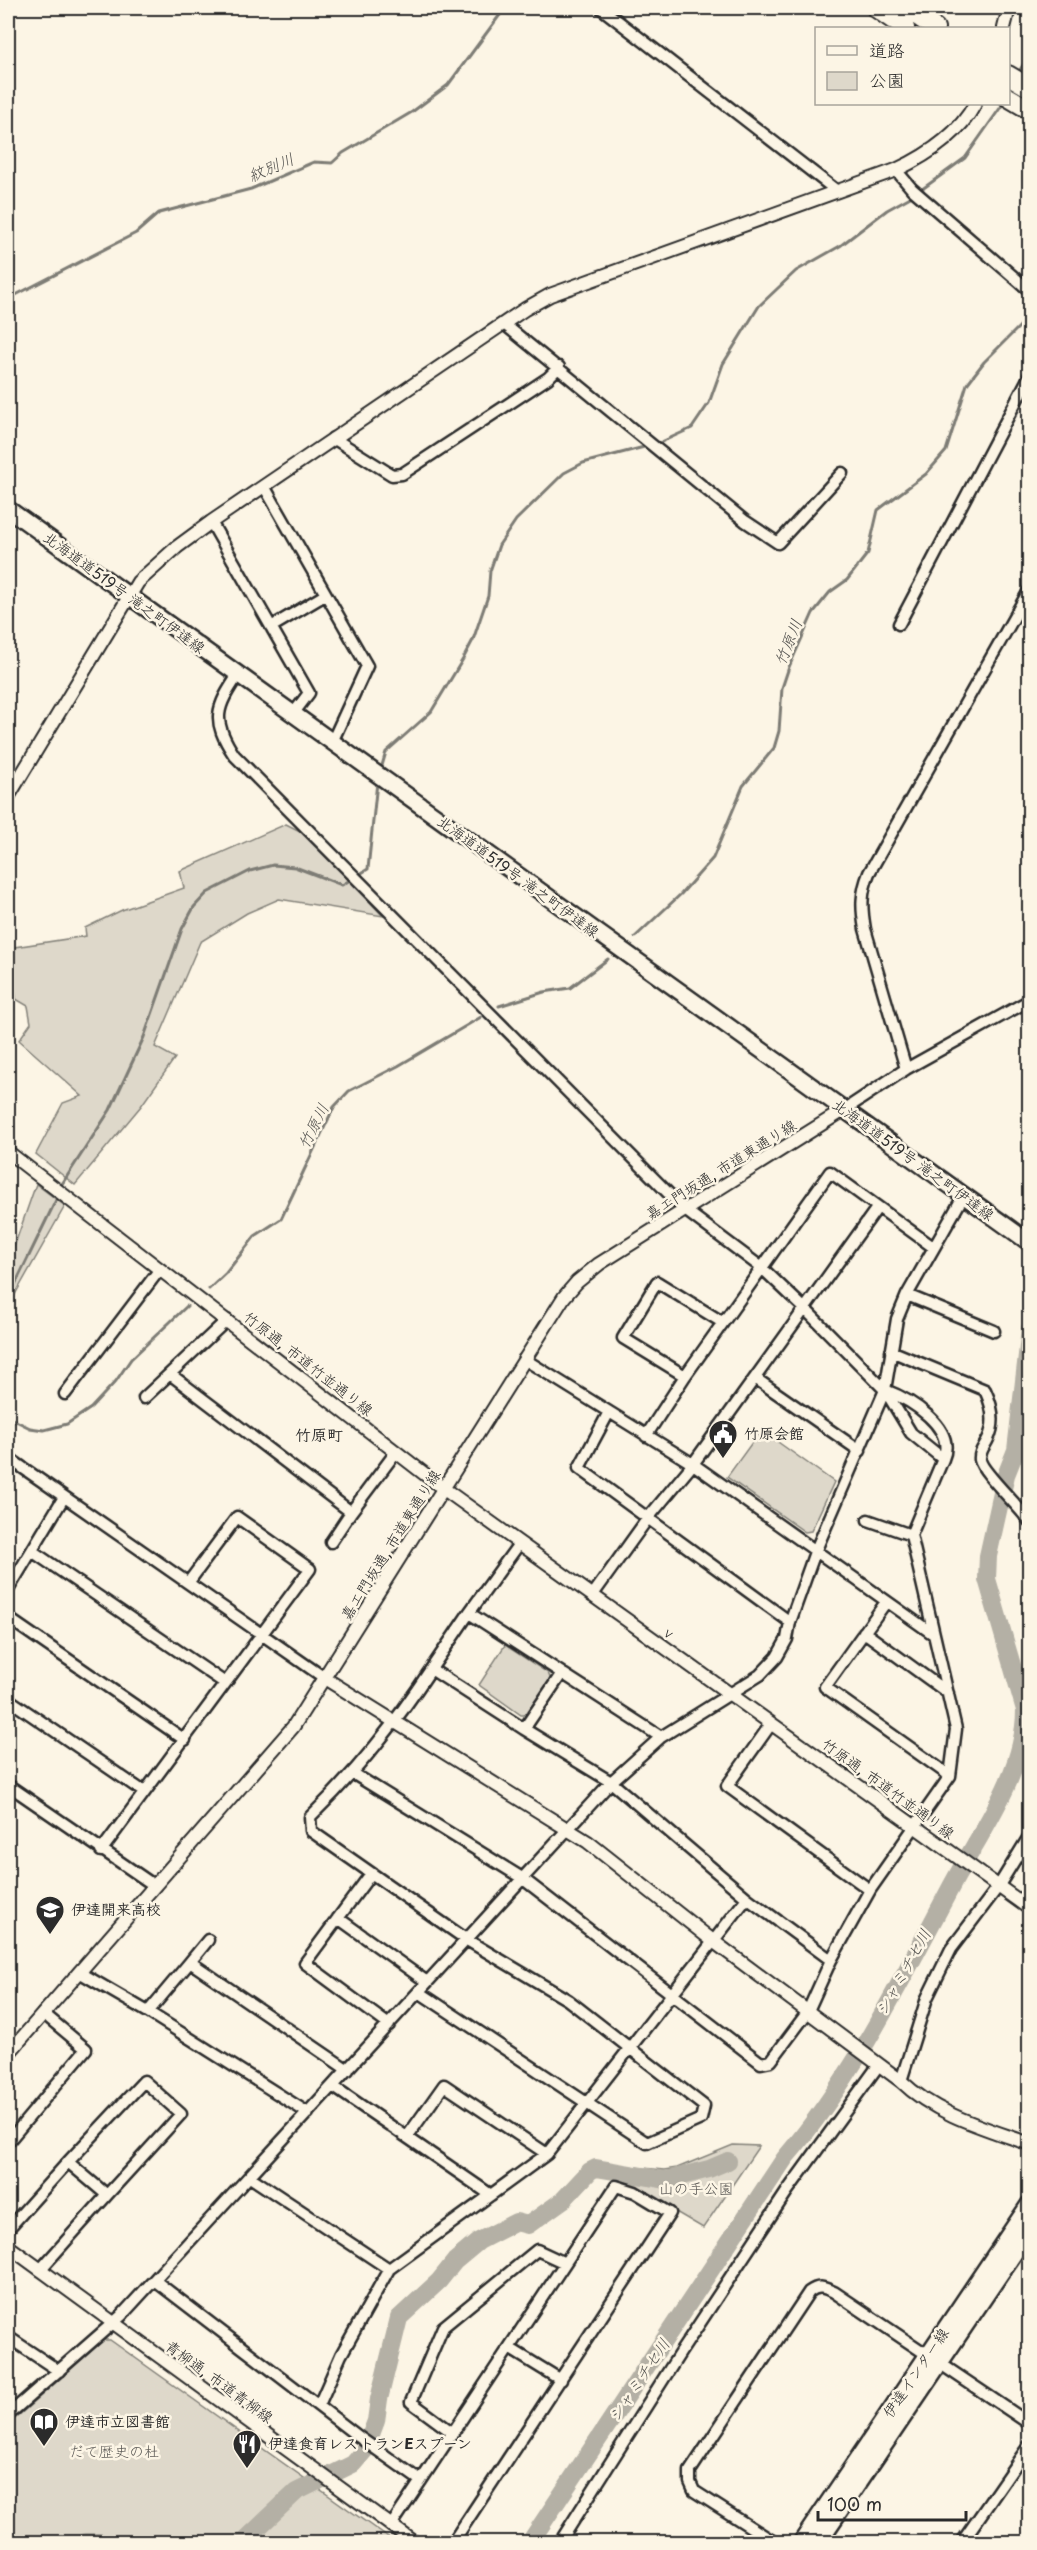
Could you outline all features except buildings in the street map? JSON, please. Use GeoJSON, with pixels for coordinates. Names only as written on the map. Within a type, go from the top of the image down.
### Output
{"type":"FeatureCollection","features":[{"type":"Feature","properties":{"kind":"highway"},"geometry":{"type":"LineString","coordinates":[[876,8],[904,27]]}},
{"type":"Feature","properties":{"kind":"highway"},"geometry":{"type":"LineString","coordinates":[[906,8],[934,27]]}},
{"type":"Feature","properties":{"kind":"highway"},"geometry":{"type":"LineString","coordinates":[[1010,98],[1029,110]]}},
{"type":"Feature","properties":{"kind":"main road","name":"北海道道519号 滝之町伊達線"},"geometry":{"type":"LineString","coordinates":[[8,509],[1029,1243]]}},
{"type":"Feature","properties":{"kind":"main road","name":"伊達インター線"},"geometry":{"type":"LineString","coordinates":[[818,2542],[1029,2204]]}},
{"type":"Feature","properties":{"kind":"main road","name":"伊達インター線"},"geometry":{"type":"LineString","coordinates":[[802,2542],[1029,2229]]}},
{"type":"Feature","properties":{"kind":"street"},"geometry":{"type":"LineString","coordinates":[[601,8],[837,192]]}},
{"type":"Feature","properties":{"kind":"street"},"geometry":{"type":"LineString","coordinates":[[1004,27],[1009,8]]}},
{"type":"Feature","properties":{"kind":"street"},"geometry":{"type":"LineString","coordinates":[[9,791],[128,596],[157,564],[211,522],[333,438],[550,295],[837,192],[921,159],[958,127],[974,105]]}},
{"type":"Feature","properties":{"kind":"street"},"geometry":{"type":"LineString","coordinates":[[896,170],[912,189],[1029,291]]}},
{"type":"Feature","properties":{"kind":"street"},"geometry":{"type":"LineString","coordinates":[[504,324],[745,521],[778,543],[842,473]]}},
{"type":"Feature","properties":{"kind":"street"},"geometry":{"type":"LineString","coordinates":[[333,438],[392,475],[402,474],[548,378],[559,367]]}},
{"type":"Feature","properties":{"kind":"street"},"geometry":{"type":"LineString","coordinates":[[899,624],[1029,375]]}},
{"type":"Feature","properties":{"kind":"street"},"geometry":{"type":"LineString","coordinates":[[264,486],[368,666],[332,742]]}},
{"type":"Feature","properties":{"kind":"street"},"geometry":{"type":"LineString","coordinates":[[211,522],[309,693],[293,714]]}},
{"type":"Feature","properties":{"kind":"street"},"geometry":{"type":"LineString","coordinates":[[906,1069],[865,929],[861,907],[862,890],[869,873],[1029,589]]}},
{"type":"Feature","properties":{"kind":"street"},"geometry":{"type":"LineString","coordinates":[[272,627],[325,595]]}},
{"type":"Feature","properties":{"kind":"street"},"geometry":{"type":"LineString","coordinates":[[238,675],[223,698],[218,712],[222,736],[234,754],[685,1210],[762,1268],[805,1309],[885,1390],[911,1433],[943,1459]]}},
{"type":"Feature","properties":{"kind":"street"},"geometry":{"type":"LineString","coordinates":[[844,1110],[906,1069],[1029,1000]]}},
{"type":"Feature","properties":{"kind":"street","name":"嘉エ門坂通, 市道東通り線"},"geometry":{"type":"LineString","coordinates":[[8,2054],[293,1727],[326,1679],[524,1359],[577,1282],[599,1264],[844,1110]]}},
{"type":"Feature","properties":{"kind":"street","name":"竹原通, 市道竹並通り線"},"geometry":{"type":"LineString","coordinates":[[8,1152],[444,1489],[592,1596]]}},
{"type":"Feature","properties":{"kind":"street"},"geometry":{"type":"LineString","coordinates":[[646,1436],[685,1376],[830,1172],[933,1247]]}},
{"type":"Feature","properties":{"kind":"street"},"geometry":{"type":"LineString","coordinates":[[8,2415],[113,2324],[611,1782],[661,1737],[760,1675],[777,1657],[787,1640],[790,1622],[815,1552],[885,1390],[897,1319],[907,1295],[964,1195]]}},
{"type":"Feature","properties":{"kind":"street"},"geometry":{"type":"LineString","coordinates":[[592,1596],[648,1518],[693,1464],[877,1208]]}},
{"type":"Feature","properties":{"kind":"street"},"geometry":{"type":"LineString","coordinates":[[66,1394],[160,1269]]}},
{"type":"Feature","properties":{"kind":"street"},"geometry":{"type":"LineString","coordinates":[[685,1376],[623,1338],[657,1282],[723,1322]]}},
{"type":"Feature","properties":{"kind":"street"},"geometry":{"type":"LineString","coordinates":[[907,1295],[994,1330]]}},
{"type":"Feature","properties":{"kind":"street"},"geometry":{"type":"LineString","coordinates":[[144,1398],[227,1320]]}},
{"type":"Feature","properties":{"kind":"street"},"geometry":{"type":"LineString","coordinates":[[891,1351],[985,1390],[993,1410],[991,1430],[982,1448],[980,1460],[989,1476],[1018,1504],[1029,1522]]}},
{"type":"Feature","properties":{"kind":"street"},"geometry":{"type":"LineString","coordinates":[[524,1359],[693,1464],[933,1634]]}},
{"type":"Feature","properties":{"kind":"street"},"geometry":{"type":"LineString","coordinates":[[170,1374],[351,1512]]}},
{"type":"Feature","properties":{"kind":"street"},"geometry":{"type":"LineString","coordinates":[[755,1378],[860,1451]]}},
{"type":"Feature","properties":{"kind":"street"},"geometry":{"type":"LineString","coordinates":[[354,1774],[522,1878],[760,2063],[771,2061],[807,2013],[831,1960],[870,1890],[950,1776],[956,1729],[911,1535],[947,1450],[928,1415],[905,1397],[885,1390]]}},
{"type":"Feature","properties":{"kind":"street"},"geometry":{"type":"LineString","coordinates":[[609,1412],[579,1468],[790,1622]]}},
{"type":"Feature","properties":{"kind":"street"},"geometry":{"type":"LineString","coordinates":[[331,1542],[396,1452]]}},
{"type":"Feature","properties":{"kind":"street"},"geometry":{"type":"LineString","coordinates":[[8,1470],[13,1461],[326,1679],[588,1842],[837,2036],[901,2081],[917,2096],[954,2116],[1029,2144]]}},
{"type":"Feature","properties":{"kind":"street"},"geometry":{"type":"LineString","coordinates":[[8,1590],[64,1497]]}},
{"type":"Feature","properties":{"kind":"street"},"geometry":{"type":"LineString","coordinates":[[101,1851],[310,1569],[237,1517],[188,1583]]}},
{"type":"Feature","properties":{"kind":"street"},"geometry":{"type":"LineString","coordinates":[[868,1520],[911,1535]]}},
{"type":"Feature","properties":{"kind":"street"},"geometry":{"type":"LineString","coordinates":[[419,1992],[647,2143],[701,2119],[704,2106],[568,2000],[467,1940],[370,1875],[311,1831],[310,1817],[354,1774],[396,1721],[519,1544]]}},
{"type":"Feature","properties":{"kind":"street"},"geometry":{"type":"LineString","coordinates":[[32,1551],[225,1683]]}},
{"type":"Feature","properties":{"kind":"street","name":"ｖ"},"geometry":{"type":"LineString","coordinates":[[592,1596],[729,1694]]}},
{"type":"Feature","properties":{"kind":"street"},"geometry":{"type":"LineString","coordinates":[[886,1602],[825,1687],[950,1776]]}},
{"type":"Feature","properties":{"kind":"street"},"geometry":{"type":"LineString","coordinates":[[469,1613],[661,1737]]}},
{"type":"Feature","properties":{"kind":"street"},"geometry":{"type":"LineString","coordinates":[[8,1618],[184,1740]]}},
{"type":"Feature","properties":{"kind":"street"},"geometry":{"type":"LineString","coordinates":[[864,1632],[948,1693]]}},
{"type":"Feature","properties":{"kind":"street"},"geometry":{"type":"LineString","coordinates":[[431,1669],[611,1782],[747,1898],[831,1960]]}},
{"type":"Feature","properties":{"kind":"street"},"geometry":{"type":"LineString","coordinates":[[524,1729],[562,1673]]}},
{"type":"Feature","properties":{"kind":"street","name":"竹原通, 市道竹並通り線"},"geometry":{"type":"LineString","coordinates":[[729,1694],[1029,1909]]}},
{"type":"Feature","properties":{"kind":"street"},"geometry":{"type":"LineString","coordinates":[[8,1699],[144,1792]]}},
{"type":"Feature","properties":{"kind":"street"},"geometry":{"type":"LineString","coordinates":[[771,1724],[727,1786],[870,1890]]}},
{"type":"Feature","properties":{"kind":"street"},"geometry":{"type":"LineString","coordinates":[[8,1785],[155,1886]]}},
{"type":"Feature","properties":{"kind":"street"},"geometry":{"type":"LineString","coordinates":[[901,2081],[927,1998],[951,1949],[998,1887],[1029,1835]]}},
{"type":"Feature","properties":{"kind":"street"},"geometry":{"type":"LineString","coordinates":[[370,1875],[305,1963],[389,2025]]}},
{"type":"Feature","properties":{"kind":"street"},"geometry":{"type":"LineString","coordinates":[[319,2405],[341,2355],[389,2269],[547,2154],[747,1898]]}},
{"type":"Feature","properties":{"kind":"street"},"geometry":{"type":"LineString","coordinates":[[338,1918],[427,1982]]}},
{"type":"Feature","properties":{"kind":"street"},"geometry":{"type":"LineString","coordinates":[[148,2012],[208,1940]]}},
{"type":"Feature","properties":{"kind":"street"},"geometry":{"type":"LineString","coordinates":[[190,1962],[348,2070]]}},
{"type":"Feature","properties":{"kind":"street"},"geometry":{"type":"LineString","coordinates":[[79,1972],[148,2012],[308,2113]]}},
{"type":"Feature","properties":{"kind":"street"},"geometry":{"type":"LineString","coordinates":[[8,2142],[86,2049],[43,2013]]}},
{"type":"Feature","properties":{"kind":"street"},"geometry":{"type":"LineString","coordinates":[[560,2542],[680,2353],[875,2063]]}},
{"type":"Feature","properties":{"kind":"street"},"geometry":{"type":"LineString","coordinates":[[8,2229],[144,2081],[181,2114],[40,2270]]}},
{"type":"Feature","properties":{"kind":"street"},"geometry":{"type":"LineString","coordinates":[[407,2137],[444,2085],[547,2154]]}},
{"type":"Feature","properties":{"kind":"street"},"geometry":{"type":"LineString","coordinates":[[334,2086],[491,2195]]}},
{"type":"Feature","properties":{"kind":"street"},"geometry":{"type":"LineString","coordinates":[[68,2162],[107,2195]]}},
{"type":"Feature","properties":{"kind":"street"},"geometry":{"type":"LineString","coordinates":[[250,2177],[389,2269]]}},
{"type":"Feature","properties":{"kind":"street"},"geometry":{"type":"LineString","coordinates":[[391,2526],[615,2186],[635,2192],[670,2213],[453,2542]]}},
{"type":"Feature","properties":{"kind":"street","name":"青柳通, 市道青柳線"},"geometry":{"type":"LineString","coordinates":[[8,2246],[414,2542]]}},
{"type":"Feature","properties":{"kind":"street"},"geometry":{"type":"LineString","coordinates":[[453,2433],[411,2402],[443,2326],[537,2250],[565,2263]]}},
{"type":"Feature","properties":{"kind":"street"},"geometry":{"type":"LineString","coordinates":[[154,2280],[368,2444],[421,2481]]}},
{"type":"Feature","properties":{"kind":"street"},"geometry":{"type":"LineString","coordinates":[[774,2542],[694,2491],[690,2482],[690,2471],[809,2292],[822,2287],[834,2292],[1029,2424]]}},
{"type":"Feature","properties":{"kind":"street"},"geometry":{"type":"LineString","coordinates":[[8,2337],[58,2371]]}},
{"type":"Feature","properties":{"kind":"street"},"geometry":{"type":"LineString","coordinates":[[508,2348],[561,2380]]}},
{"type":"Feature","properties":{"kind":"street"},"geometry":{"type":"LineString","coordinates":[[962,2542],[1029,2444]]}},
{"type":"Feature","properties":{"kind":"green space"},"geometry":{"type":"Polygon","coordinates":[[[286,824],[306,834],[383,916],[279,899],[247,913],[200,942],[155,1047],[175,1058],[141,1106],[75,1185],[36,1154],[63,1103],[82,1096],[19,1040],[31,1023],[28,1006],[16,999],[13,971],[8,969],[8,948],[86,936],[85,928],[122,910],[184,888],[180,871],[286,824]]]}},
{"type":"Feature","properties":{"kind":"green space"},"geometry":{"type":"Polygon","coordinates":[[[36,1184],[65,1206],[8,1307],[8,1264],[36,1184]]]}},
{"type":"Feature","properties":{"kind":"green space"},"geometry":{"type":"Polygon","coordinates":[[[761,1430],[834,1482],[811,1531],[805,1532],[727,1477],[761,1430]]]}},
{"type":"Feature","properties":{"kind":"green space"},"geometry":{"type":"Polygon","coordinates":[[[505,1645],[548,1673],[551,1680],[529,1715],[521,1715],[479,1685],[505,1645]]]}},
{"type":"Feature","properties":{"kind":"green space","name":"山の手公園"},"geometry":{"type":"Polygon","coordinates":[[[733,2145],[759,2146],[703,2228],[630,2185],[633,2167],[664,2170],[677,2168],[733,2145]]]}},
{"type":"Feature","properties":{"kind":"green space","name":"だて歴史の杜"},"geometry":{"type":"Polygon","coordinates":[[[104,2340],[110,2340],[394,2542],[8,2542],[8,2425],[104,2340]]]}},
{"type":"Feature","properties":{"kind":"waterway","name":"紋別川"},"geometry":{"type":"LineString","coordinates":[[8,299],[136,233],[159,213],[251,189],[314,162],[332,163],[343,153],[412,112],[448,85],[505,8]]}},
{"type":"Feature","properties":{"kind":"waterway"},"geometry":{"type":"LineString","coordinates":[[1018,73],[1030,54]]}},
{"type":"Feature","properties":{"kind":"waterway"},"geometry":{"type":"LineString","coordinates":[[657,444],[692,428],[709,403],[723,364],[759,306],[796,271],[840,246],[887,210],[914,195],[965,158],[1002,105]]}},
{"type":"Feature","properties":{"kind":"waterway","name":"竹原川"},"geometry":{"type":"LineString","coordinates":[[635,937],[681,894],[713,858],[743,786],[774,748],[779,731],[782,688],[813,613],[830,592],[847,580],[868,553],[878,510],[926,474],[946,451],[967,384],[984,362],[1030,316]]}},
{"type":"Feature","properties":{"kind":"waterway"},"geometry":{"type":"LineString","coordinates":[[381,769],[386,752],[431,712],[463,659],[473,640],[488,596],[490,571],[499,545],[516,520],[564,473],[583,463],[648,446]]}},
{"type":"Feature","properties":{"kind":"waterway"},"geometry":{"type":"LineString","coordinates":[[62,1184],[110,1110],[144,1037],[182,929],[194,907],[207,893],[250,871],[273,865],[295,867],[342,885],[368,869],[377,782]]}},
{"type":"Feature","properties":{"kind":"waterway","name":"竹原川"},"geometry":{"type":"LineString","coordinates":[[499,1006],[544,992],[570,988],[608,959]]}},
{"type":"Feature","properties":{"kind":"waterway","name":"竹原川"},"geometry":{"type":"LineString","coordinates":[[209,1289],[226,1273],[255,1236],[281,1219],[334,1107],[349,1091],[398,1066],[481,1017]]}},
{"type":"Feature","properties":{"kind":"waterway"},"geometry":{"type":"LineString","coordinates":[[8,1299],[57,1198]]}},
{"type":"Feature","properties":{"kind":"waterway","name":"竹原川"},"geometry":{"type":"LineString","coordinates":[[8,1417],[30,1428],[44,1430],[67,1424],[91,1408],[116,1381],[131,1359],[187,1306]]}},
{"type":"Feature","properties":{"kind":"waterway","name":"シャミチセ川"},"geometry":{"type":"LineString","coordinates":[[530,2542],[785,2158],[810,2127],[855,2061],[988,1823],[1010,1779],[1018,1756],[1025,1710],[987,1579],[988,1556],[1006,1475],[1016,1450],[1030,1329]]}},
{"type":"Feature","properties":{"kind":"waterway"},"geometry":{"type":"LineString","coordinates":[[243,2542],[296,2492],[353,2464],[365,2450],[376,2421],[379,2399],[399,2318],[439,2281],[455,2261],[479,2241],[516,2222],[528,2225],[563,2200],[590,2171],[596,2168],[666,2180],[709,2169],[728,2161]]}},
{"type":"Feature","properties":{"kind":"waterway"},"geometry":{"type":"LineString","coordinates":[[85,2542],[100,2542]]}},
{"type":"Feature","properties":{"kind":"place","name":"竹原会館"},"geometry":{"type":"Point","coordinates":[723,1460]}},
{"type":"Feature","properties":{"kind":"place","name":"伊達開来高校"},"geometry":{"type":"Point","coordinates":[50,1936]}},
{"type":"Feature","properties":{"kind":"place","name":"伊達市立図書館"},"geometry":{"type":"Point","coordinates":[44,2448]}},
{"type":"Feature","properties":{"kind":"place","name":"伊達食育レストランEスプーン"},"geometry":{"type":"Point","coordinates":[247,2470]}},
{"type":"Feature","properties":{"kind":"district","name":"竹原町"},"geometry":{"type":"Point","coordinates":[319,1435]}}]}
